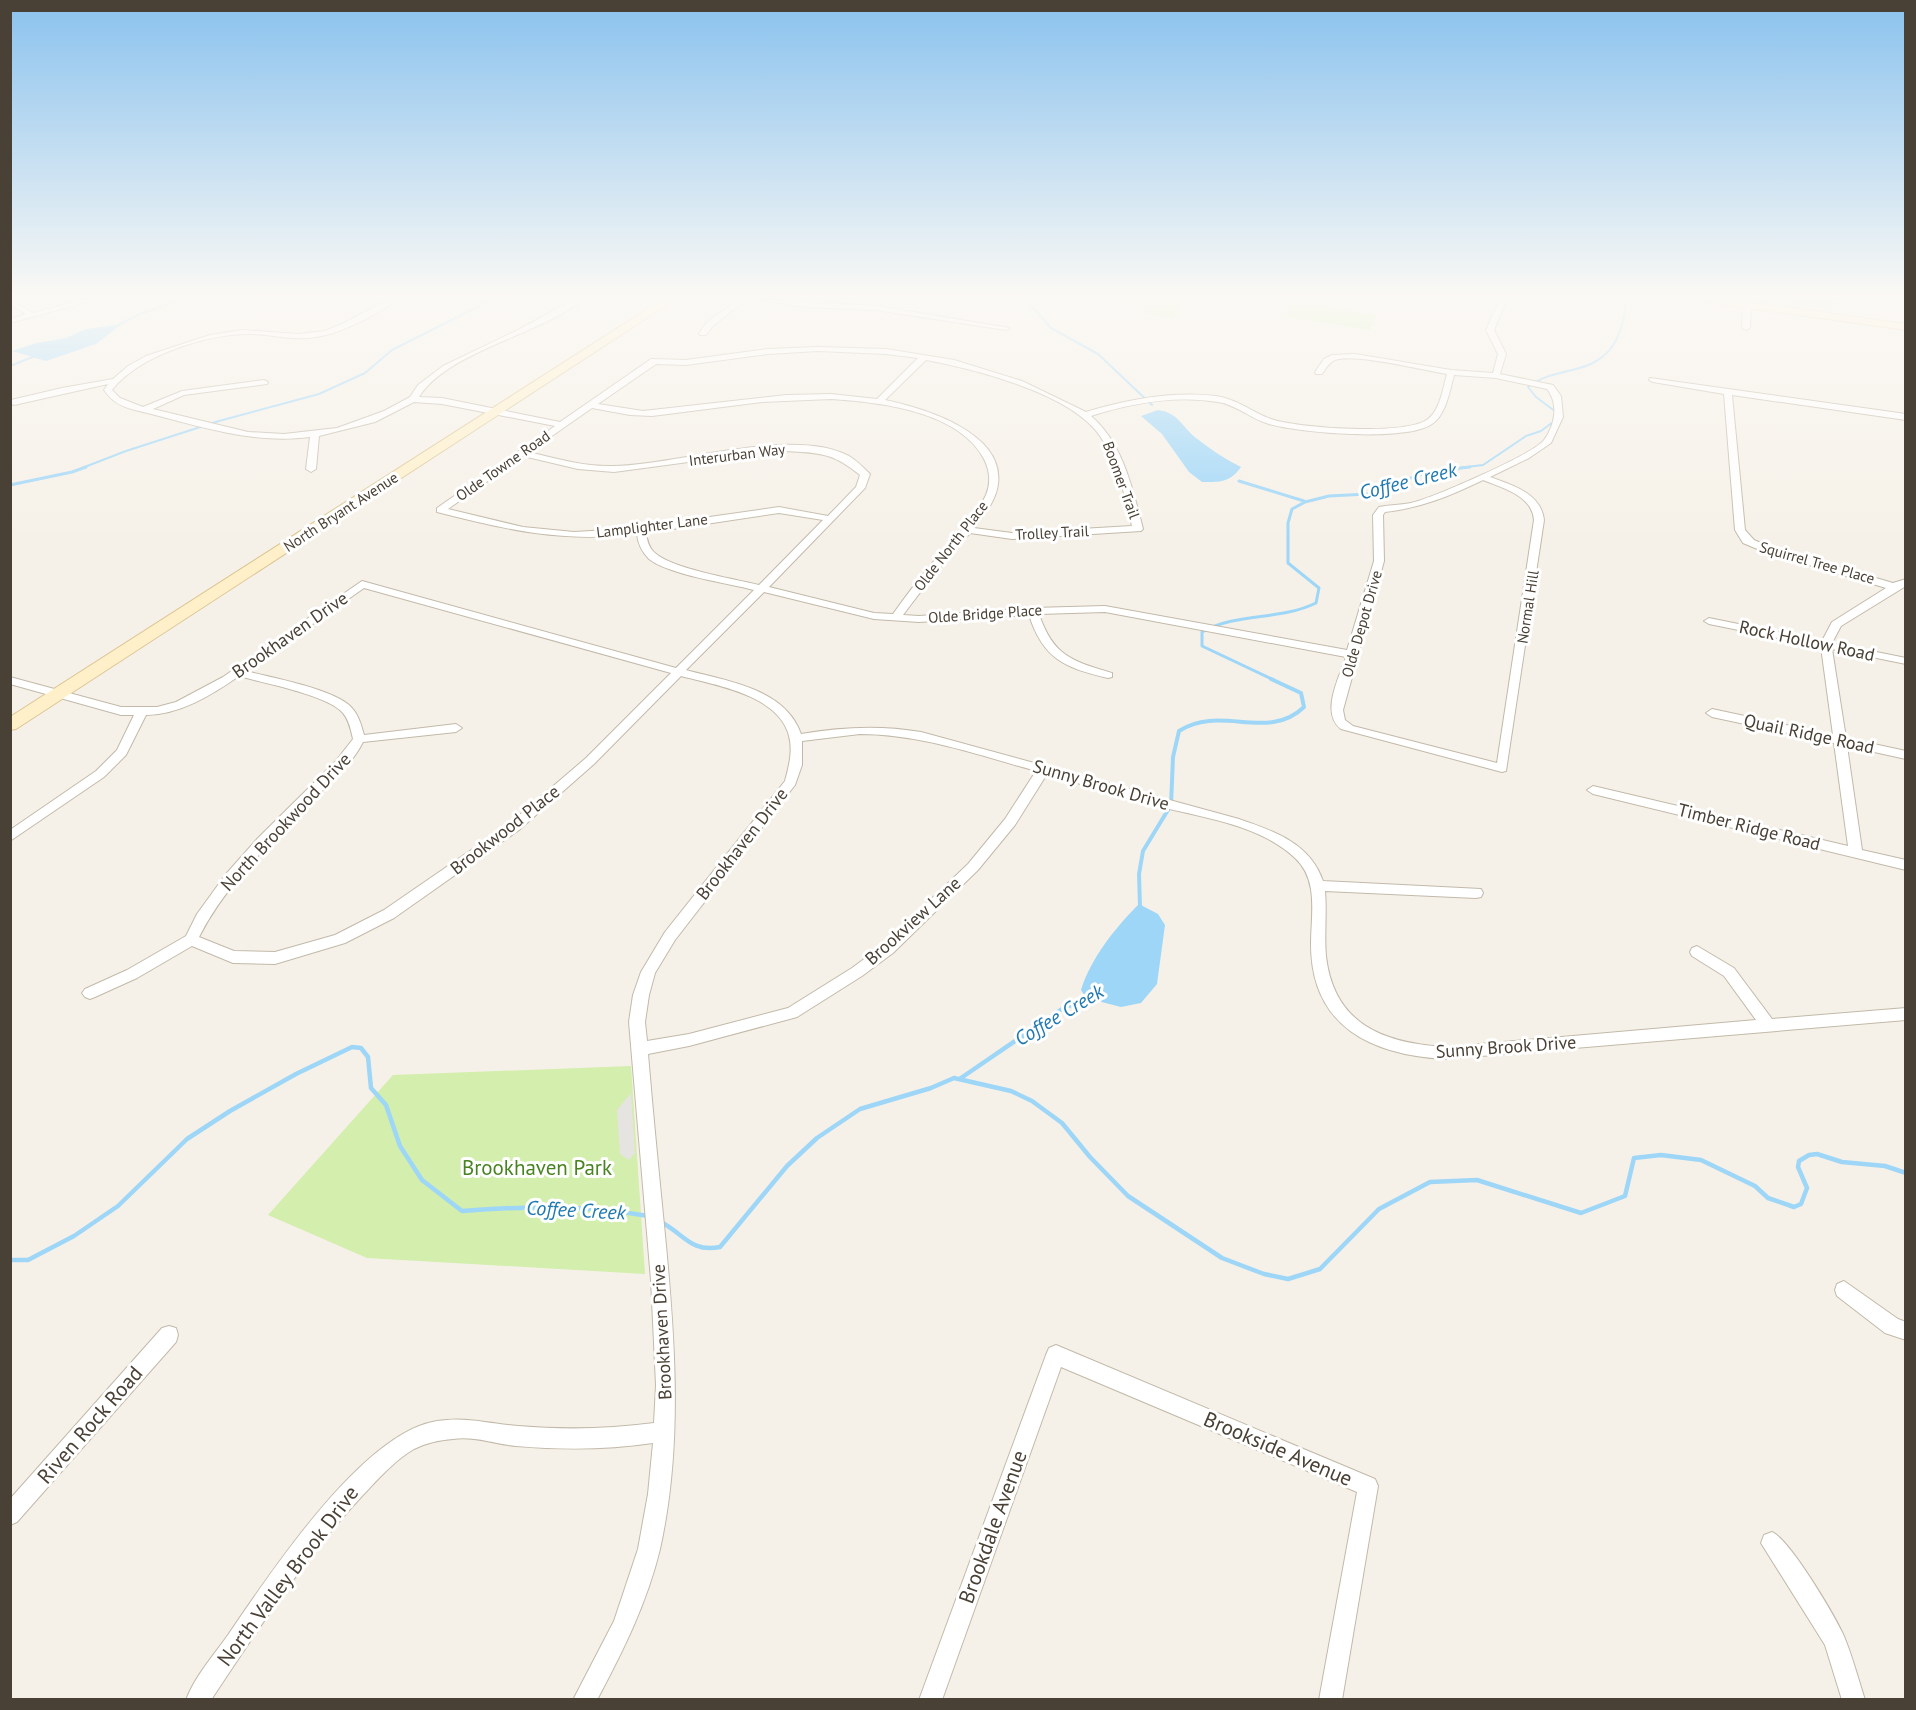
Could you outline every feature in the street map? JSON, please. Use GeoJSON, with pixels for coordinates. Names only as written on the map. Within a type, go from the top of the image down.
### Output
{"type":"FeatureCollection","features":[{"type":"Feature","properties":{"kind":"street"},"geometry":{"type":"LineString","coordinates":[[14,402],[115,379]]}},
{"type":"Feature","properties":{"kind":"street"},"geometry":{"type":"LineString","coordinates":[[112,381],[108,390],[118,402],[232,433],[274,436],[315,434],[372,420],[412,399],[431,379]]}},
{"type":"Feature","properties":{"kind":"street","name":"North Bryant Avenue"},"geometry":{"type":"LineString","coordinates":[[10,725],[549,379]]}},
{"type":"Feature","properties":{"kind":"street","name":"Olde Towne Road"},"geometry":{"type":"LineString","coordinates":[[440,510],[628,379]]}},
{"type":"Feature","properties":{"kind":"street"},"geometry":{"type":"LineString","coordinates":[[880,401],[902,379]]}},
{"type":"Feature","properties":{"kind":"street","name":"Boomer Trail"},"geometry":{"type":"LineString","coordinates":[[1012,379],[1086,415],[1108,440],[1138,529]]}},
{"type":"Feature","properties":{"kind":"street"},"geometry":{"type":"LineString","coordinates":[[1086,415],[1109,407],[1152,400],[1215,399],[1236,404],[1262,418],[1284,424],[1372,431],[1409,430],[1431,422],[1449,379]]}},
{"type":"Feature","properties":{"kind":"street","name":"Olde Depot Drive"},"geometry":{"type":"LineString","coordinates":[[1502,768],[1370,735],[1341,725],[1337,718],[1338,706],[1379,561],[1378,515],[1382,509],[1411,506],[1441,497],[1547,442],[1559,417],[1557,396],[1550,387],[1510,379]]}},
{"type":"Feature","properties":{"kind":"street"},"geometry":{"type":"LineString","coordinates":[[1653,380],[1905,417]]}},
{"type":"Feature","properties":{"kind":"street"},"geometry":{"type":"LineString","coordinates":[[145,409],[182,393],[264,382]]}},
{"type":"Feature","properties":{"kind":"street","name":"Squirrel Tree Place"},"geometry":{"type":"LineString","coordinates":[[1728,392],[1740,530],[1743,538],[1758,546],[1900,585]]}},
{"type":"Feature","properties":{"kind":"street","name":"Olde North Place"},"geometry":{"type":"LineString","coordinates":[[589,405],[642,414],[797,395],[880,401],[915,410],[965,432],[984,452],[994,481],[985,505],[967,530],[937,563],[896,617]]}},
{"type":"Feature","properties":{"kind":"street"},"geometry":{"type":"LineString","coordinates":[[412,399],[442,401],[561,425]]}},
{"type":"Feature","properties":{"kind":"street"},"geometry":{"type":"LineString","coordinates":[[311,469],[315,434]]}},
{"type":"Feature","properties":{"kind":"street","name":"Interurban Way"},"geometry":{"type":"LineString","coordinates":[[520,453],[586,467],[613,469],[764,449],[824,450],[852,460],[865,474],[860,488],[763,589]]}},
{"type":"Feature","properties":{"kind":"street","name":"Normal Hill"},"geometry":{"type":"LineString","coordinates":[[1482,477],[1516,491],[1529,500],[1537,509],[1539,518],[1537,545],[1502,768]]}},
{"type":"Feature","properties":{"kind":"street","name":"Lamplighter Lane"},"geometry":{"type":"LineString","coordinates":[[440,510],[536,532],[578,535],[641,529],[778,510],[830,519]]}},
{"type":"Feature","properties":{"kind":"street","name":"Olde Bridge Place"},"geometry":{"type":"LineString","coordinates":[[641,529],[642,543],[655,560],[687,571],[865,614],[919,619],[1033,611],[1105,609],[1135,612],[1354,655]]}},
{"type":"Feature","properties":{"kind":"street","name":"Trolley Trail"},"geometry":{"type":"LineString","coordinates":[[967,530],[1012,536],[1138,529]]}},
{"type":"Feature","properties":{"kind":"street","name":"Brookhaven Drive"},"geometry":{"type":"LineString","coordinates":[[10,680],[105,708],[141,713],[180,705],[237,672],[362,584],[748,691],[771,702],[785,715],[798,738],[797,763],[791,782],[670,936],[648,972],[641,995],[638,1022],[639,1049],[648,1127],[660,1280],[666,1385],[664,1432],[658,1494],[649,1549],[624,1626],[584,1700]]}},
{"type":"Feature","properties":{"kind":"street"},"geometry":{"type":"LineString","coordinates":[[1856,853],[1826,644],[1836,624],[1900,585]]}},
{"type":"Feature","properties":{"kind":"street","name":"Brookwood Place"},"geometry":{"type":"LineString","coordinates":[[191,940],[233,957],[275,958],[340,939],[389,914],[514,827],[590,761],[763,589]]}},
{"type":"Feature","properties":{"kind":"street"},"geometry":{"type":"LineString","coordinates":[[1033,611],[1037,627],[1047,648],[1074,665],[1108,675]]}},
{"type":"Feature","properties":{"kind":"street","name":"Rock Hollow Road"},"geometry":{"type":"LineString","coordinates":[[1709,621],[1905,661]]}},
{"type":"Feature","properties":{"kind":"street","name":"North Brookwood Drive"},"geometry":{"type":"LineString","coordinates":[[191,940],[202,915],[217,895],[251,856],[344,762],[358,740],[352,717],[343,706],[237,672]]}},
{"type":"Feature","properties":{"kind":"street"},"geometry":{"type":"LineString","coordinates":[[10,837],[100,774],[122,752],[141,713]]}},
{"type":"Feature","properties":{"kind":"street","name":"Quail Ridge Road"},"geometry":{"type":"LineString","coordinates":[[1712,713],[1905,755]]}},
{"type":"Feature","properties":{"kind":"street"},"geometry":{"type":"LineString","coordinates":[[358,740],[456,728]]}},
{"type":"Feature","properties":{"kind":"street","name":"Sunny Brook Drive"},"geometry":{"type":"LineString","coordinates":[[798,738],[845,730],[895,731],[1044,769],[1251,828],[1301,855],[1311,868],[1318,886],[1319,956],[1327,994],[1345,1019],[1365,1035],[1390,1046],[1415,1052],[1445,1053],[1905,1014]]}},
{"type":"Feature","properties":{"kind":"street","name":"Brookview Lane"},"geometry":{"type":"LineString","coordinates":[[639,1049],[690,1040],[792,1013],[857,972],[888,949],[973,867],[1010,822],[1044,769]]}},
{"type":"Feature","properties":{"kind":"street","name":"Timber Ridge Road"},"geometry":{"type":"LineString","coordinates":[[1593,789],[1905,865]]}},
{"type":"Feature","properties":{"kind":"street"},"geometry":{"type":"LineString","coordinates":[[1318,886],[1476,892]]}},
{"type":"Feature","properties":{"kind":"street"},"geometry":{"type":"LineString","coordinates":[[90,993],[132,974],[191,940]]}},
{"type":"Feature","properties":{"kind":"street"},"geometry":{"type":"LineString","coordinates":[[1697,952],[1729,972],[1768,1025]]}},
{"type":"Feature","properties":{"kind":"street"},"geometry":{"type":"LineString","coordinates":[[1844,1290],[1892,1326],[1905,1331]]}},
{"type":"Feature","properties":{"kind":"street","name":"Riven Rock Road"},"geometry":{"type":"LineString","coordinates":[[10,1515],[169,1335]]}},
{"type":"Feature","properties":{"kind":"street","name":"Brookdale Avenue"},"geometry":{"type":"LineString","coordinates":[[930,1700],[1056,1355]]}},
{"type":"Feature","properties":{"kind":"street","name":"Brookside Avenue"},"geometry":{"type":"LineString","coordinates":[[1056,1355],[1368,1486],[1330,1700]]}},
{"type":"Feature","properties":{"kind":"street","name":"North Valley Brook Drive"},"geometry":{"type":"LineString","coordinates":[[197,1700],[259,1610],[347,1493],[386,1456],[405,1443],[430,1431],[465,1428],[497,1435],[606,1439],[664,1432]]}},
{"type":"Feature","properties":{"kind":"street"},"geometry":{"type":"LineString","coordinates":[[1772,1543],[1799,1581],[1834,1640],[1854,1700]]}},
{"type":"Feature","properties":{"kind":"green space","name":"Brookhaven Park"},"geometry":{"type":"Polygon","coordinates":[[[631,1066],[645,1274],[367,1258],[268,1215],[393,1075],[631,1066]]]}},
{"type":"Feature","properties":{"kind":"shaded area"},"geometry":{"type":"Polygon","coordinates":[[[631,1093],[635,1153],[629,1160],[620,1154],[617,1110],[631,1093]]]}},
{"type":"Feature","properties":{"kind":"water"},"geometry":{"type":"Polygon","coordinates":[[[1158,410],[1171,414],[1201,442],[1241,467],[1228,479],[1202,482],[1189,472],[1162,434],[1141,416],[1158,410]]]}},
{"type":"Feature","properties":{"kind":"water"},"geometry":{"type":"Polygon","coordinates":[[[1139,904],[1158,914],[1165,925],[1157,984],[1141,1003],[1121,1007],[1086,998],[1081,990],[1097,955],[1121,923],[1139,904]]]}},
{"type":"Feature","properties":{"kind":"waterway"},"geometry":{"type":"LineString","coordinates":[[82,468],[126,451],[219,421],[319,394],[352,379]]}},
{"type":"Feature","properties":{"kind":"waterway"},"geometry":{"type":"LineString","coordinates":[[1124,379],[1152,405]]}},
{"type":"Feature","properties":{"kind":"waterway","name":"Coffee Creek"},"geometry":{"type":"LineString","coordinates":[[1458,468],[1483,465],[1526,436],[1541,431],[1553,422],[1556,412],[1536,397],[1528,387],[1543,379]]}},
{"type":"Feature","properties":{"kind":"waterway"},"geometry":{"type":"LineString","coordinates":[[10,485],[86,467]]}},
{"type":"Feature","properties":{"kind":"waterway","name":"Coffee Creek"},"geometry":{"type":"LineString","coordinates":[[1274,680],[1202,646],[1202,632],[1230,622],[1302,609],[1316,603],[1319,588],[1288,563],[1288,523],[1292,509],[1305,502],[1329,496],[1368,494],[1427,472],[1470,467]]}},
{"type":"Feature","properties":{"kind":"waterway"},"geometry":{"type":"LineString","coordinates":[[1239,481],[1304,501]]}},
{"type":"Feature","properties":{"kind":"waterway","name":"Coffee Creek"},"geometry":{"type":"LineString","coordinates":[[1140,907],[1139,874],[1143,851],[1171,805],[1173,757],[1179,731],[1195,724],[1211,721],[1275,722],[1290,717],[1304,707],[1301,693],[1271,679]]}},
{"type":"Feature","properties":{"kind":"waterway","name":"Coffee Creek"},"geometry":{"type":"LineString","coordinates":[[961,1078],[1065,1007],[1081,1002],[1089,995]]}},
{"type":"Feature","properties":{"kind":"waterway","name":"Coffee Creek"},"geometry":{"type":"LineString","coordinates":[[10,1260],[28,1260],[74,1236],[118,1206],[187,1139],[230,1111],[296,1074],[352,1047],[361,1048],[368,1057],[371,1088],[386,1105],[400,1146],[422,1180],[462,1211],[555,1208],[602,1210],[648,1216]]}},
{"type":"Feature","properties":{"kind":"waterway"},"geometry":{"type":"LineString","coordinates":[[661,1222],[695,1245],[720,1247],[787,1166],[817,1138],[860,1109],[931,1088],[954,1078],[1011,1091],[1032,1101],[1062,1123],[1090,1157],[1128,1196],[1222,1258],[1264,1274],[1288,1279],[1320,1269],[1379,1209],[1430,1182],[1477,1180],[1581,1213],[1625,1196],[1634,1158],[1661,1155],[1701,1160],[1755,1186],[1768,1198],[1794,1207],[1801,1204],[1807,1188],[1798,1167],[1799,1161],[1809,1155],[1817,1154],[1842,1162],[1885,1166],[1906,1173]]}}]}
